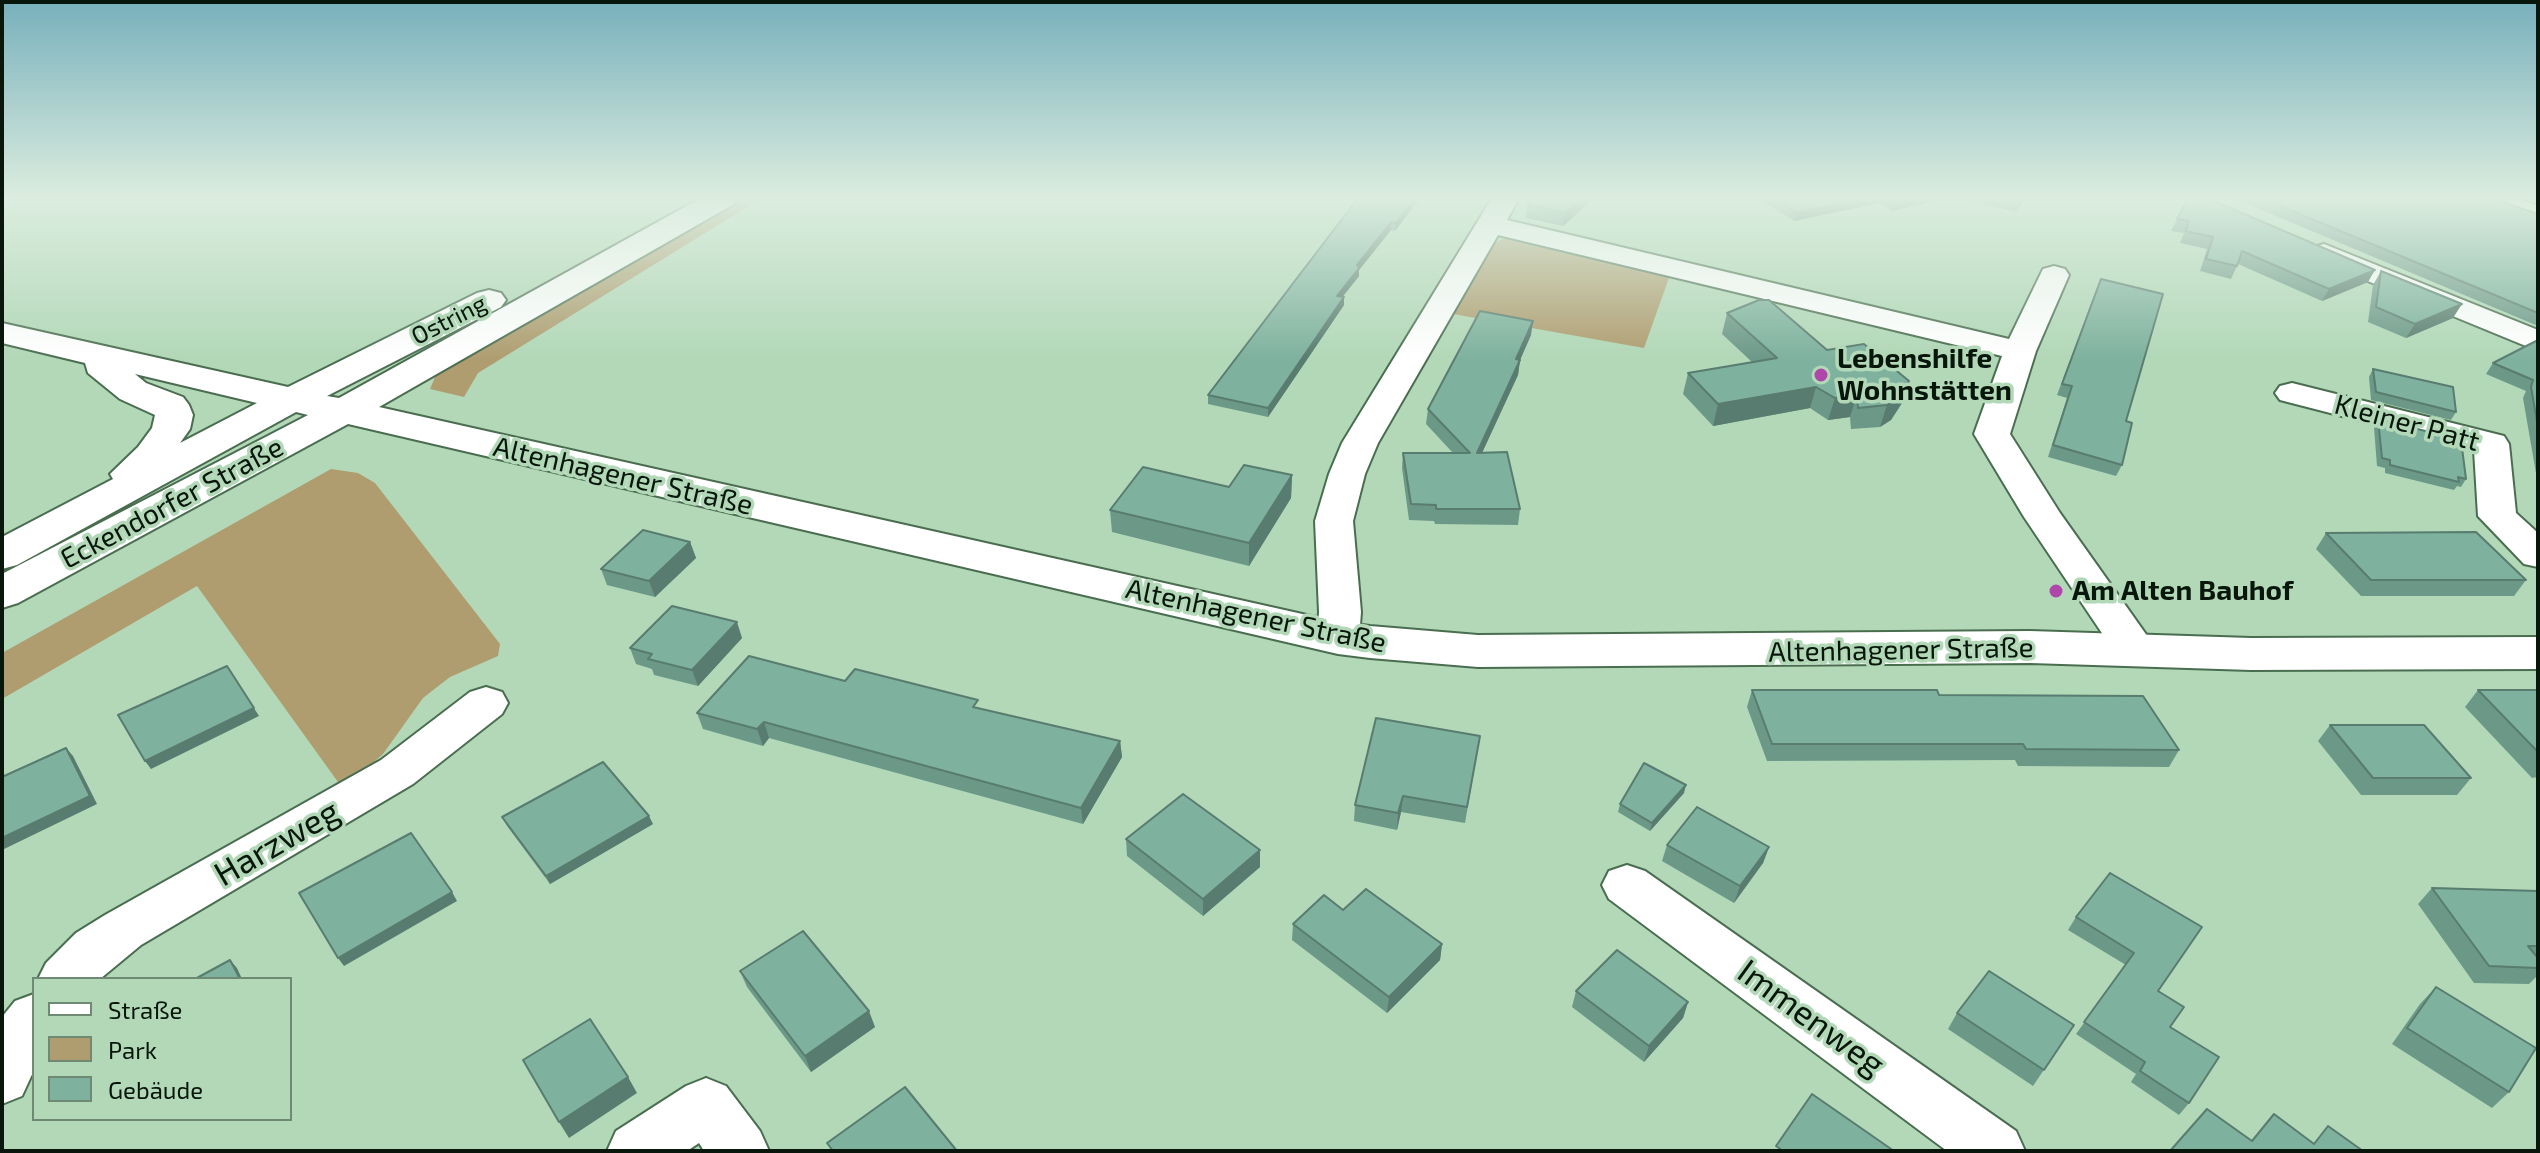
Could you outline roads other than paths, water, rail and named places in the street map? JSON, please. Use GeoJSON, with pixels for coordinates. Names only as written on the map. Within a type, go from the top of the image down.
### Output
{"type":"FeatureCollection","features":[{"type":"Feature","properties":{"kind":"main road","name":"Ostring"},"geometry":{"type":"LineString","coordinates":[[294,398],[584,252]]}},
{"type":"Feature","properties":{"kind":"main road","name":"Ostring"},"geometry":{"type":"LineString","coordinates":[[342,412],[627,252]]}},
{"type":"Feature","properties":{"kind":"main road","name":"Altenhagener Straße"},"geometry":{"type":"LineString","coordinates":[[2,333],[1338,638],[1478,651],[1741,652],[1999,647],[2251,654],[2538,653]]}},
{"type":"Feature","properties":{"kind":"main road"},"geometry":{"type":"LineString","coordinates":[[83,350],[133,391],[170,405],[174,415],[171,429],[152,455],[95,505]]}},
{"type":"Feature","properties":{"kind":"main road","name":"Eckendorfer Straße"},"geometry":{"type":"LineString","coordinates":[[2,555],[294,398]]}},
{"type":"Feature","properties":{"kind":"main road","name":"Eckendorfer Straße"},"geometry":{"type":"LineString","coordinates":[[2,593],[342,412]]}},
{"type":"Feature","properties":{"kind":"street"},"geometry":{"type":"LineString","coordinates":[[1338,638],[1340,612],[1334,533],[1339,495],[1360,443],[1474,252]]}},
{"type":"Feature","properties":{"kind":"street"},"geometry":{"type":"LineString","coordinates":[[1647,252],[2020,351]]}},
{"type":"Feature","properties":{"kind":"street"},"geometry":{"type":"LineString","coordinates":[[2320,252],[2538,341]]}},
{"type":"Feature","properties":{"kind":"street"},"geometry":{"type":"LineString","coordinates":[[2054,275],[2020,351],[1992,434],[2043,517],[2135,650]]}},
{"type":"Feature","properties":{"kind":"street","name":"Kleiner Patt"},"geometry":{"type":"LineString","coordinates":[[2292,393],[2491,444],[2497,516],[2538,555]]}},
{"type":"Feature","properties":{"kind":"street","name":"Harzweg"},"geometry":{"type":"LineString","coordinates":[[67,977],[95,949],[123,930],[397,772],[486,703]]}},
{"type":"Feature","properties":{"kind":"street","name":"Immenweg"},"geometry":{"type":"LineString","coordinates":[[1627,885],[1995,1151]]}},
{"type":"Feature","properties":{"kind":"street"},"geometry":{"type":"LineString","coordinates":[[2,1078],[20,1037],[32,1021]]}},
{"type":"Feature","properties":{"kind":"street"},"geometry":{"type":"LineString","coordinates":[[637,1151],[706,1105],[739,1151]]}},
{"type":"Feature","properties":{"kind":"place","name":"Lebenshilfe Wohnstätten"},"geometry":{"type":"Point","coordinates":[1821,375]}},
{"type":"Feature","properties":{"kind":"place","name":"Am Alten Bauhof"},"geometry":{"type":"Point","coordinates":[2056,591]}}]}
